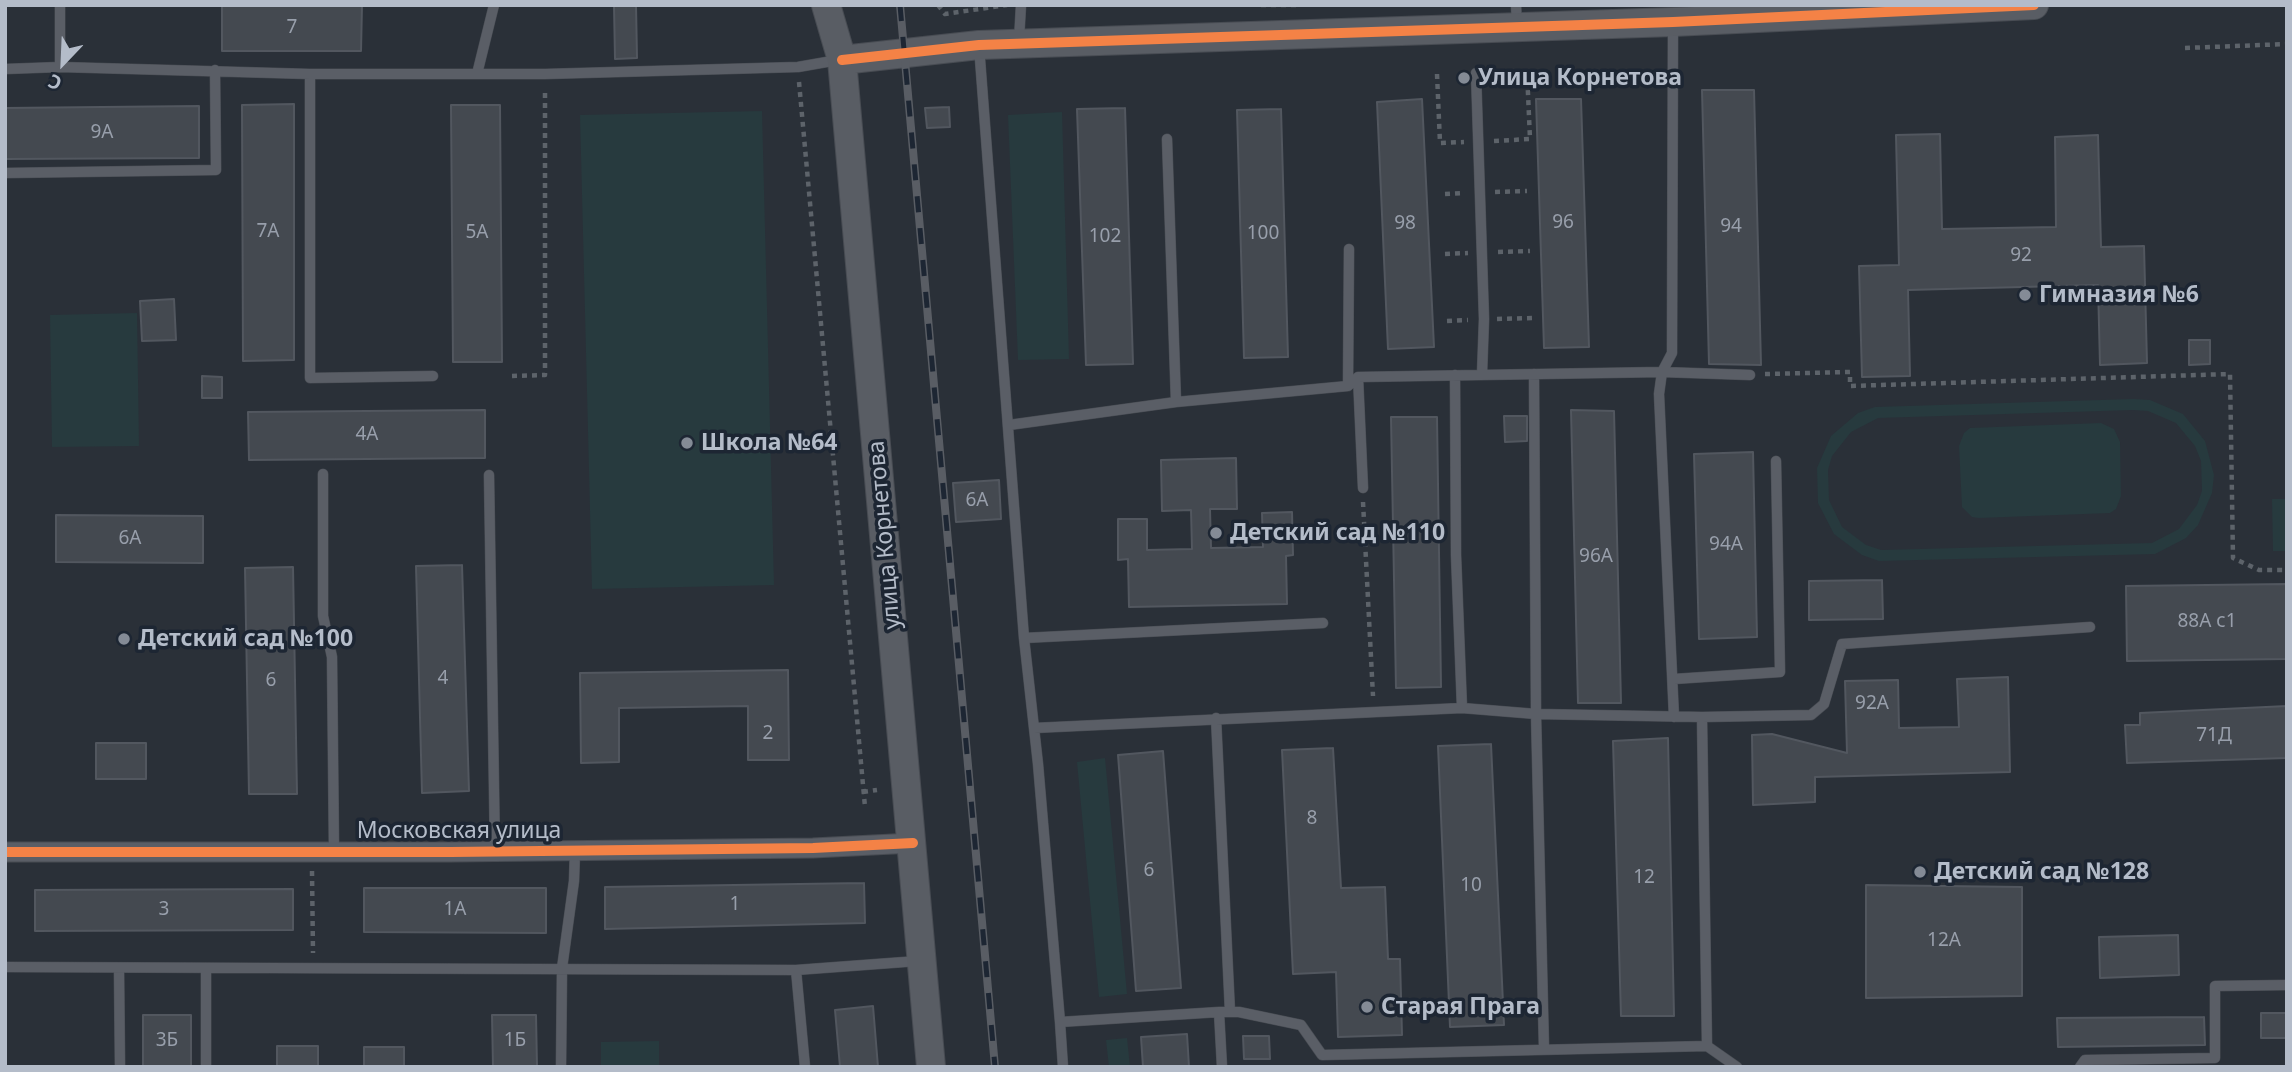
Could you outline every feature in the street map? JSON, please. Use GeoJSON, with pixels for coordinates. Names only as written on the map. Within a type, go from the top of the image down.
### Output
{"type":"FeatureCollection","features":[{"type":"Feature","properties":{"kind":"street","name":"улица Корнетова"},"geometry":{"type":"LineString","coordinates":[[826,5],[842,60],[924,960],[931,1067]]}},
{"type":"Feature","properties":{"kind":"street"},"geometry":{"type":"LineString","coordinates":[[842,60],[979,45],[1517,16],[1673,22],[1732,12],[2034,5]]}},
{"type":"Feature","properties":{"kind":"street","name":"Московская улица"},"geometry":{"type":"LineString","coordinates":[[5,852],[495,852],[913,843]]}},
{"type":"Feature","properties":{"kind":"lane"},"geometry":{"type":"LineString","coordinates":[[60,5],[60,67]]}},
{"type":"Feature","properties":{"kind":"lane"},"geometry":{"type":"LineString","coordinates":[[477,74],[494,5]]}},
{"type":"Feature","properties":{"kind":"lane"},"geometry":{"type":"LineString","coordinates":[[1019,44],[1021,5]]}},
{"type":"Feature","properties":{"kind":"lane"},"geometry":{"type":"LineString","coordinates":[[1673,22],[1672,353],[1662,372],[1660,394],[1674,717]]}},
{"type":"Feature","properties":{"kind":"lane"},"geometry":{"type":"LineString","coordinates":[[979,45],[1024,638],[1063,1067]]}},
{"type":"Feature","properties":{"kind":"lane"},"geometry":{"type":"LineString","coordinates":[[5,69],[60,67],[310,74],[545,74],[798,67],[842,60]]}},
{"type":"Feature","properties":{"kind":"lane"},"geometry":{"type":"LineString","coordinates":[[5,173],[216,170],[215,70]]}},
{"type":"Feature","properties":{"kind":"lane"},"geometry":{"type":"LineString","coordinates":[[1476,73],[1484,319],[1482,374]]}},
{"type":"Feature","properties":{"kind":"lane"},"geometry":{"type":"LineString","coordinates":[[310,74],[310,378],[433,376]]}},
{"type":"Feature","properties":{"kind":"lane"},"geometry":{"type":"LineString","coordinates":[[1167,139],[1176,402]]}},
{"type":"Feature","properties":{"kind":"lane"},"geometry":{"type":"LineString","coordinates":[[1348,386],[1349,248]]}},
{"type":"Feature","properties":{"kind":"lane"},"geometry":{"type":"LineString","coordinates":[[1009,425],[1176,402],[1348,386],[1358,377],[1662,372],[1750,374]]}},
{"type":"Feature","properties":{"kind":"lane"},"geometry":{"type":"LineString","coordinates":[[1455,374],[1456,555],[1462,708]]}},
{"type":"Feature","properties":{"kind":"lane"},"geometry":{"type":"LineString","coordinates":[[1534,374],[1536,714],[1544,1049]]}},
{"type":"Feature","properties":{"kind":"lane"},"geometry":{"type":"LineString","coordinates":[[1358,377],[1363,488]]}},
{"type":"Feature","properties":{"kind":"lane"},"geometry":{"type":"LineString","coordinates":[[1674,679],[1780,672],[1776,461]]}},
{"type":"Feature","properties":{"kind":"lane"},"geometry":{"type":"LineString","coordinates":[[323,474],[323,616],[332,657],[334,852]]}},
{"type":"Feature","properties":{"kind":"lane"},"geometry":{"type":"LineString","coordinates":[[489,475],[495,852]]}},
{"type":"Feature","properties":{"kind":"lane"},"geometry":{"type":"LineString","coordinates":[[1024,638],[1323,622]]}},
{"type":"Feature","properties":{"kind":"lane"},"geometry":{"type":"LineString","coordinates":[[1034,728],[1462,708],[1536,714],[1674,717],[1811,715],[1824,704],[1842,644],[2090,627]]}},
{"type":"Feature","properties":{"kind":"lane"},"geometry":{"type":"LineString","coordinates":[[1702,717],[1707,1046]]}},
{"type":"Feature","properties":{"kind":"lane"},"geometry":{"type":"LineString","coordinates":[[1216,718],[1225,1012],[1222,1067]]}},
{"type":"Feature","properties":{"kind":"lane"},"geometry":{"type":"LineString","coordinates":[[561,1067],[562,968],[574,881],[575,851]]}},
{"type":"Feature","properties":{"kind":"lane"},"geometry":{"type":"LineString","coordinates":[[5,967],[206,970],[796,970],[924,960]]}},
{"type":"Feature","properties":{"kind":"lane"},"geometry":{"type":"LineString","coordinates":[[119,969],[120,1067]]}},
{"type":"Feature","properties":{"kind":"lane"},"geometry":{"type":"LineString","coordinates":[[206,970],[206,1067]]}},
{"type":"Feature","properties":{"kind":"lane"},"geometry":{"type":"LineString","coordinates":[[796,970],[805,1067]]}},
{"type":"Feature","properties":{"kind":"lane"},"geometry":{"type":"LineString","coordinates":[[2080,1067],[2085,1060],[2215,1062],[2215,986],[2287,985]]}},
{"type":"Feature","properties":{"kind":"lane"},"geometry":{"type":"LineString","coordinates":[[1060,1022],[1225,1012],[1301,1025],[1322,1055],[1707,1046],[1737,1067]]}},
{"type":"Feature","properties":{"kind":"path"},"geometry":{"type":"LineString","coordinates":[[938,5],[945,14],[1008,5]]}},
{"type":"Feature","properties":{"kind":"path"},"geometry":{"type":"LineString","coordinates":[[1261,5],[1297,5]]}},
{"type":"Feature","properties":{"kind":"path"},"geometry":{"type":"LineString","coordinates":[[2185,48],[2287,44]]}},
{"type":"Feature","properties":{"kind":"path"},"geometry":{"type":"LineString","coordinates":[[798,67],[865,807]]}},
{"type":"Feature","properties":{"kind":"path"},"geometry":{"type":"LineString","coordinates":[[1527,71],[1530,139]]}},
{"type":"Feature","properties":{"kind":"path"},"geometry":{"type":"LineString","coordinates":[[512,376],[545,375],[545,74]]}},
{"type":"Feature","properties":{"kind":"path"},"geometry":{"type":"LineString","coordinates":[[1437,75],[1440,143]]}},
{"type":"Feature","properties":{"kind":"path"},"geometry":{"type":"LineString","coordinates":[[1750,374],[1850,372],[1850,386],[2230,374],[2233,558],[2259,570],[2287,569]]}},
{"type":"Feature","properties":{"kind":"path"},"geometry":{"type":"LineString","coordinates":[[1363,488],[1373,711]]}},
{"type":"Feature","properties":{"kind":"path"},"geometry":{"type":"LineString","coordinates":[[863,792],[877,790]]}},
{"type":"Feature","properties":{"kind":"path"},"geometry":{"type":"LineString","coordinates":[[313,852],[313,968]]}},
{"type":"Feature","properties":{"kind":"green space"},"geometry":{"type":"Polygon","coordinates":[[[762,111],[774,585],[592,589],[580,115],[762,111]]]}},
{"type":"Feature","properties":{"kind":"green space"},"geometry":{"type":"Polygon","coordinates":[[[1062,112],[1069,359],[1018,360],[1008,115],[1062,112]]]}},
{"type":"Feature","properties":{"kind":"green space"},"geometry":{"type":"Polygon","coordinates":[[[137,313],[139,446],[52,447],[50,315],[137,313]]]}},
{"type":"Feature","properties":{"kind":"green space"},"geometry":{"type":"Polygon","coordinates":[[[2150,400],[2183,414],[2205,441],[2214,475],[2212,493],[2198,525],[2186,538],[2155,554],[1879,561],[1862,555],[1834,534],[1818,503],[1817,468],[1831,436],[1858,413],[1875,407],[2150,400]],[[2148,411],[1878,418],[1851,432],[1832,456],[1828,470],[1829,500],[1842,527],[1866,545],[1881,550],[2152,543],[2179,529],[2197,505],[2202,491],[2201,461],[2195,446],[2176,423],[2148,411]]]}},
{"type":"Feature","properties":{"kind":"green space"},"geometry":{"type":"Polygon","coordinates":[[[2101,423],[2114,429],[2120,442],[2121,496],[2116,509],[2110,513],[1979,518],[1972,517],[1962,507],[1959,446],[1964,433],[1970,428],[2101,423]]]}},
{"type":"Feature","properties":{"kind":"green space"},"geometry":{"type":"Polygon","coordinates":[[[2272,499],[2287,499],[2287,551],[2273,551],[2272,499]]]}},
{"type":"Feature","properties":{"kind":"green space"},"geometry":{"type":"Polygon","coordinates":[[[1105,758],[1127,994],[1099,997],[1077,762],[1105,758]]]}},
{"type":"Feature","properties":{"kind":"green space"},"geometry":{"type":"Polygon","coordinates":[[[1127,1038],[1130,1067],[1109,1067],[1106,1040],[1127,1038]]]}},
{"type":"Feature","properties":{"kind":"green space"},"geometry":{"type":"Polygon","coordinates":[[[659,1041],[659,1067],[601,1067],[601,1042],[659,1041]]]}},
{"type":"Feature","properties":{"kind":"building"},"geometry":{"type":"Polygon","coordinates":[[[222,5],[362,5],[361,51],[222,51],[222,5]]]}},
{"type":"Feature","properties":{"kind":"building"},"geometry":{"type":"Polygon","coordinates":[[[614,5],[636,5],[637,58],[615,59],[614,5]]]}},
{"type":"Feature","properties":{"kind":"building"},"geometry":{"type":"Polygon","coordinates":[[[1702,90],[1754,90],[1761,365],[1709,364],[1702,90]]]}},
{"type":"Feature","properties":{"kind":"building"},"geometry":{"type":"Polygon","coordinates":[[[1422,99],[1434,347],[1388,349],[1377,102],[1422,99]]]}},
{"type":"Feature","properties":{"kind":"building"},"geometry":{"type":"Polygon","coordinates":[[[1536,99],[1581,99],[1589,347],[1544,348],[1536,99]]]}},
{"type":"Feature","properties":{"kind":"building"},"geometry":{"type":"Polygon","coordinates":[[[294,104],[294,360],[243,361],[242,105],[294,104]]]}},
{"type":"Feature","properties":{"kind":"building"},"geometry":{"type":"Polygon","coordinates":[[[451,105],[500,105],[502,362],[453,362],[451,105]]]}},
{"type":"Feature","properties":{"kind":"building"},"geometry":{"type":"Polygon","coordinates":[[[199,106],[199,158],[5,159],[5,108],[199,106]]]}},
{"type":"Feature","properties":{"kind":"building"},"geometry":{"type":"Polygon","coordinates":[[[949,107],[950,127],[927,128],[925,108],[949,107]]]}},
{"type":"Feature","properties":{"kind":"building"},"geometry":{"type":"Polygon","coordinates":[[[1125,108],[1133,364],[1086,365],[1077,109],[1125,108]]]}},
{"type":"Feature","properties":{"kind":"building"},"geometry":{"type":"Polygon","coordinates":[[[1281,109],[1288,357],[1244,358],[1237,110],[1281,109]]]}},
{"type":"Feature","properties":{"kind":"building"},"geometry":{"type":"Polygon","coordinates":[[[1940,134],[1942,229],[2056,227],[2055,137],[2098,135],[2101,247],[2144,246],[2147,363],[2100,365],[2098,285],[1908,290],[1910,376],[1862,377],[1859,266],[1899,265],[1896,135],[1940,134]]]}},
{"type":"Feature","properties":{"kind":"building"},"geometry":{"type":"Polygon","coordinates":[[[174,299],[176,340],[142,341],[140,301],[174,299]]]}},
{"type":"Feature","properties":{"kind":"building"},"geometry":{"type":"Polygon","coordinates":[[[2189,340],[2210,340],[2210,364],[2189,365],[2189,340]]]}},
{"type":"Feature","properties":{"kind":"building"},"geometry":{"type":"Polygon","coordinates":[[[202,376],[222,377],[222,398],[202,398],[202,376]]]}},
{"type":"Feature","properties":{"kind":"building"},"geometry":{"type":"Polygon","coordinates":[[[485,410],[485,458],[249,460],[248,412],[485,410]]]}},
{"type":"Feature","properties":{"kind":"building"},"geometry":{"type":"Polygon","coordinates":[[[1571,410],[1614,411],[1621,703],[1578,703],[1571,410]]]}},
{"type":"Feature","properties":{"kind":"building"},"geometry":{"type":"Polygon","coordinates":[[[1504,416],[1527,416],[1527,441],[1505,442],[1504,416]]]}},
{"type":"Feature","properties":{"kind":"building"},"geometry":{"type":"Polygon","coordinates":[[[1391,417],[1437,417],[1441,687],[1396,688],[1391,417]]]}},
{"type":"Feature","properties":{"kind":"building"},"geometry":{"type":"Polygon","coordinates":[[[1753,452],[1757,637],[1699,639],[1694,454],[1753,452]]]}},
{"type":"Feature","properties":{"kind":"building"},"geometry":{"type":"Polygon","coordinates":[[[1236,458],[1237,509],[1210,509],[1211,548],[1263,547],[1262,513],[1292,512],[1293,555],[1286,556],[1287,604],[1129,607],[1128,559],[1118,560],[1118,519],[1147,519],[1147,550],[1192,549],[1191,510],[1162,511],[1161,460],[1236,458]]]}},
{"type":"Feature","properties":{"kind":"building"},"geometry":{"type":"Polygon","coordinates":[[[999,480],[1001,519],[956,522],[953,483],[999,480]]]}},
{"type":"Feature","properties":{"kind":"building"},"geometry":{"type":"Polygon","coordinates":[[[56,515],[203,516],[203,563],[56,562],[56,515]]]}},
{"type":"Feature","properties":{"kind":"building"},"geometry":{"type":"Polygon","coordinates":[[[462,565],[469,791],[422,793],[416,566],[462,565]]]}},
{"type":"Feature","properties":{"kind":"building"},"geometry":{"type":"Polygon","coordinates":[[[293,567],[297,794],[249,794],[245,568],[293,567]]]}},
{"type":"Feature","properties":{"kind":"building"},"geometry":{"type":"Polygon","coordinates":[[[1882,580],[1883,619],[1809,620],[1809,581],[1882,580]]]}},
{"type":"Feature","properties":{"kind":"building"},"geometry":{"type":"Polygon","coordinates":[[[2287,584],[2287,659],[2127,661],[2126,586],[2287,584]]]}},
{"type":"Feature","properties":{"kind":"building"},"geometry":{"type":"Polygon","coordinates":[[[788,670],[789,760],[748,760],[748,706],[619,708],[619,762],[581,763],[580,673],[788,670]]]}},
{"type":"Feature","properties":{"kind":"building"},"geometry":{"type":"Polygon","coordinates":[[[2008,677],[2010,772],[1815,777],[1815,802],[1753,805],[1752,735],[1772,734],[1847,753],[1845,681],[1898,680],[1899,728],[1959,727],[1957,679],[2008,677]]]}},
{"type":"Feature","properties":{"kind":"building"},"geometry":{"type":"Polygon","coordinates":[[[2287,706],[2287,758],[2127,763],[2125,725],[2140,725],[2140,713],[2287,706]]]}},
{"type":"Feature","properties":{"kind":"building"},"geometry":{"type":"Polygon","coordinates":[[[1668,738],[1674,1016],[1621,1016],[1613,741],[1668,738]]]}},
{"type":"Feature","properties":{"kind":"building"},"geometry":{"type":"Polygon","coordinates":[[[96,743],[146,743],[146,779],[96,779],[96,743]]]}},
{"type":"Feature","properties":{"kind":"building"},"geometry":{"type":"Polygon","coordinates":[[[1491,744],[1504,1025],[1450,1027],[1438,746],[1491,744]]]}},
{"type":"Feature","properties":{"kind":"building"},"geometry":{"type":"Polygon","coordinates":[[[1333,748],[1341,888],[1385,887],[1388,959],[1400,959],[1402,1035],[1338,1037],[1336,972],[1293,974],[1282,750],[1333,748]]]}},
{"type":"Feature","properties":{"kind":"building"},"geometry":{"type":"Polygon","coordinates":[[[1163,751],[1181,988],[1136,991],[1118,755],[1163,751]]]}},
{"type":"Feature","properties":{"kind":"building"},"geometry":{"type":"Polygon","coordinates":[[[864,883],[865,923],[605,929],[605,887],[864,883]]]}},
{"type":"Feature","properties":{"kind":"building"},"geometry":{"type":"Polygon","coordinates":[[[1866,885],[2022,887],[2022,996],[1866,998],[1866,885]]]}},
{"type":"Feature","properties":{"kind":"building"},"geometry":{"type":"Polygon","coordinates":[[[364,888],[546,888],[546,933],[364,932],[364,888]]]}},
{"type":"Feature","properties":{"kind":"building"},"geometry":{"type":"Polygon","coordinates":[[[293,889],[293,930],[35,931],[35,890],[293,889]]]}},
{"type":"Feature","properties":{"kind":"building"},"geometry":{"type":"Polygon","coordinates":[[[2178,935],[2179,975],[2100,978],[2099,937],[2178,935]]]}},
{"type":"Feature","properties":{"kind":"building"},"geometry":{"type":"Polygon","coordinates":[[[873,1006],[878,1067],[840,1067],[835,1010],[873,1006]]]}},
{"type":"Feature","properties":{"kind":"building"},"geometry":{"type":"Polygon","coordinates":[[[2261,1013],[2287,1013],[2287,1038],[2261,1038],[2261,1013]]]}},
{"type":"Feature","properties":{"kind":"building"},"geometry":{"type":"Polygon","coordinates":[[[143,1015],[191,1015],[191,1067],[143,1067],[143,1015]]]}},
{"type":"Feature","properties":{"kind":"building"},"geometry":{"type":"Polygon","coordinates":[[[492,1015],[536,1015],[537,1067],[493,1067],[492,1015]]]}},
{"type":"Feature","properties":{"kind":"building"},"geometry":{"type":"Polygon","coordinates":[[[2204,1017],[2205,1045],[2058,1047],[2057,1018],[2204,1017]]]}},
{"type":"Feature","properties":{"kind":"building"},"geometry":{"type":"Polygon","coordinates":[[[1187,1034],[1189,1067],[1143,1067],[1141,1037],[1187,1034]]]}},
{"type":"Feature","properties":{"kind":"building"},"geometry":{"type":"Polygon","coordinates":[[[1243,1036],[1269,1036],[1270,1059],[1244,1059],[1243,1036]]]}},
{"type":"Feature","properties":{"kind":"building"},"geometry":{"type":"Polygon","coordinates":[[[277,1046],[318,1046],[318,1067],[277,1067],[277,1046]]]}},
{"type":"Feature","properties":{"kind":"building"},"geometry":{"type":"Polygon","coordinates":[[[364,1047],[404,1047],[404,1067],[364,1067],[364,1047]]]}},
{"type":"Feature","properties":{"kind":"railway"},"geometry":{"type":"LineString","coordinates":[[900,5],[995,1067]]}},
{"type":"Feature","properties":{"kind":"cycle path"},"geometry":{"type":"LineString","coordinates":[[842,60],[979,45],[1673,22],[2034,5]]}},
{"type":"Feature","properties":{"kind":"cycle path"},"geometry":{"type":"LineString","coordinates":[[5,852],[451,852],[813,848],[913,843]]}},
{"type":"Feature","properties":{"kind":"place","name":"Улица Корнетова"},"geometry":{"type":"Point","coordinates":[1464,78]}},
{"type":"Feature","properties":{"kind":"place","name":"Гимназия №6"},"geometry":{"type":"Point","coordinates":[2025,295]}},
{"type":"Feature","properties":{"kind":"place","name":"Школа №64"},"geometry":{"type":"Point","coordinates":[687,443]}},
{"type":"Feature","properties":{"kind":"place","name":"Детский сад №110"},"geometry":{"type":"Point","coordinates":[1216,533]}},
{"type":"Feature","properties":{"kind":"place","name":"Детский сад №100"},"geometry":{"type":"Point","coordinates":[124,639]}},
{"type":"Feature","properties":{"kind":"place","name":"Детский сад №128"},"geometry":{"type":"Point","coordinates":[1920,872]}},
{"type":"Feature","properties":{"kind":"place","name":"Старая Прага"},"geometry":{"type":"Point","coordinates":[1367,1007]}}]}
